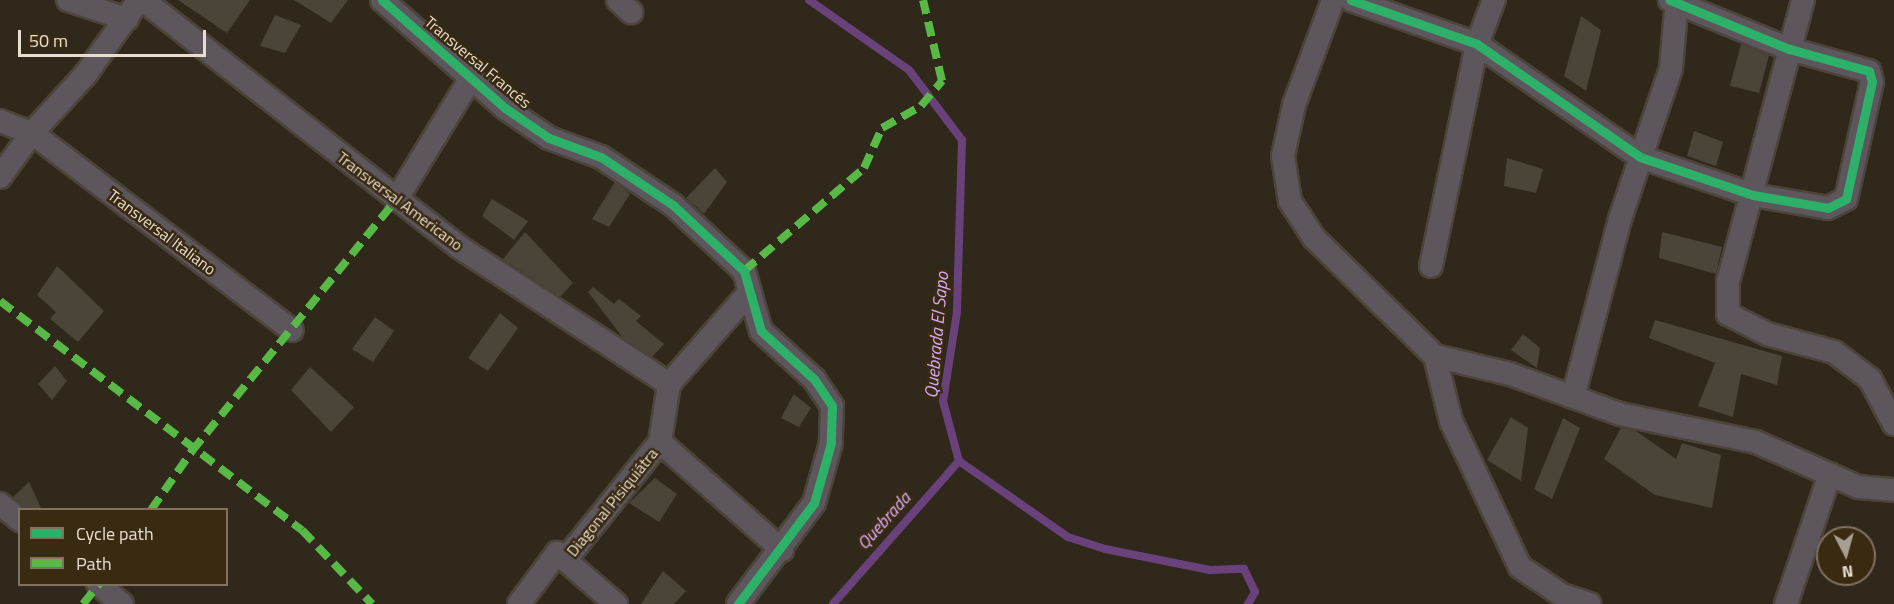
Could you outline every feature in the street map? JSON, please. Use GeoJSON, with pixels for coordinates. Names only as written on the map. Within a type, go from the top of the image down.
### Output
{"type":"FeatureCollection","features":[{"type":"Feature","properties":{"kind":"street"},"geometry":{"type":"LineString","coordinates":[[0,177],[32,133],[86,74],[133,9],[68,0]]}},
{"type":"Feature","properties":{"kind":"street","name":"Transversal Americano"},"geometry":{"type":"LineString","coordinates":[[143,0],[459,247],[669,384]]}},
{"type":"Feature","properties":{"kind":"street","name":"Transversal Francés"},"geometry":{"type":"LineString","coordinates":[[382,0],[471,78],[549,138],[601,157],[673,205],[744,271],[748,294],[761,330],[814,379],[832,406],[831,443],[814,503],[782,550],[738,604]]}},
{"type":"Feature","properties":{"kind":"street"},"geometry":{"type":"LineString","coordinates":[[1333,0],[1294,105],[1283,156],[1290,201],[1314,238],[1435,356],[1510,374],[1620,414],[1756,442],[1858,487],[1894,490]]}},
{"type":"Feature","properties":{"kind":"street"},"geometry":{"type":"LineString","coordinates":[[1351,0],[1477,44],[1640,157],[1753,195],[1828,208],[1846,199],[1872,82],[1869,71],[1789,49],[1675,1],[1671,68],[1640,157],[1573,397]]}},
{"type":"Feature","properties":{"kind":"street"},"geometry":{"type":"LineString","coordinates":[[1431,266],[1477,44],[1494,0]]}},
{"type":"Feature","properties":{"kind":"street"},"geometry":{"type":"LineString","coordinates":[[1803,0],[1753,195],[1728,281],[1728,314],[1767,334],[1834,352],[1870,379],[1894,424]]}},
{"type":"Feature","properties":{"kind":"street"},"geometry":{"type":"LineString","coordinates":[[396,200],[471,78]]}},
{"type":"Feature","properties":{"kind":"street","name":"Transversal Italiano"},"geometry":{"type":"LineString","coordinates":[[0,121],[32,133],[292,330]]}},
{"type":"Feature","properties":{"kind":"street"},"geometry":{"type":"LineString","coordinates":[[669,384],[748,294]]}},
{"type":"Feature","properties":{"kind":"street"},"geometry":{"type":"LineString","coordinates":[[1435,356],[1451,421],[1520,567],[1562,594],[1590,604]]}},
{"type":"Feature","properties":{"kind":"street","name":"Diagonal Pisiquiátra"},"geometry":{"type":"LineString","coordinates":[[519,604],[660,442],[669,384]]}},
{"type":"Feature","properties":{"kind":"street"},"geometry":{"type":"LineString","coordinates":[[660,442],[782,550]]}},
{"type":"Feature","properties":{"kind":"street"},"geometry":{"type":"LineString","coordinates":[[1786,604],[1830,474]]}},
{"type":"Feature","properties":{"kind":"street"},"geometry":{"type":"LineString","coordinates":[[0,504],[18,518]]}},
{"type":"Feature","properties":{"kind":"street"},"geometry":{"type":"LineString","coordinates":[[561,557],[615,604]]}},
{"type":"Feature","properties":{"kind":"street"},"geometry":{"type":"LineString","coordinates":[[99,586],[122,604]]}},
{"type":"Feature","properties":{"kind":"building"},"geometry":{"type":"Polygon","coordinates":[[[178,0],[250,0],[227,33],[178,0]]]}},
{"type":"Feature","properties":{"kind":"building"},"geometry":{"type":"Polygon","coordinates":[[[294,0],[348,0],[331,23],[294,0]]]}},
{"type":"Feature","properties":{"kind":"building"},"geometry":{"type":"Polygon","coordinates":[[[275,15],[301,25],[285,53],[260,46],[275,15]]]}},
{"type":"Feature","properties":{"kind":"building"},"geometry":{"type":"Polygon","coordinates":[[[1581,16],[1601,30],[1586,91],[1564,76],[1581,16]]]}},
{"type":"Feature","properties":{"kind":"building"},"geometry":{"type":"Polygon","coordinates":[[[1741,44],[1769,55],[1759,93],[1730,86],[1741,44]]]}},
{"type":"Feature","properties":{"kind":"building"},"geometry":{"type":"Polygon","coordinates":[[[1694,131],[1723,142],[1716,166],[1687,156],[1694,131]]]}},
{"type":"Feature","properties":{"kind":"building"},"geometry":{"type":"Polygon","coordinates":[[[1507,158],[1543,169],[1536,193],[1504,186],[1507,158]]]}},
{"type":"Feature","properties":{"kind":"building"},"geometry":{"type":"Polygon","coordinates":[[[715,168],[727,182],[704,214],[686,198],[715,168]]]}},
{"type":"Feature","properties":{"kind":"building"},"geometry":{"type":"Polygon","coordinates":[[[615,182],[630,194],[609,227],[592,219],[615,182]]]}},
{"type":"Feature","properties":{"kind":"building"},"geometry":{"type":"Polygon","coordinates":[[[492,199],[528,221],[514,240],[482,216],[492,199]]]}},
{"type":"Feature","properties":{"kind":"building"},"geometry":{"type":"Polygon","coordinates":[[[525,232],[573,283],[560,297],[503,259],[525,232]]]}},
{"type":"Feature","properties":{"kind":"building"},"geometry":{"type":"Polygon","coordinates":[[[1662,232],[1722,247],[1716,274],[1659,258],[1662,232]]]}},
{"type":"Feature","properties":{"kind":"building"},"geometry":{"type":"Polygon","coordinates":[[[57,266],[104,311],[78,342],[50,319],[56,312],[37,295],[57,266]]]}},
{"type":"Feature","properties":{"kind":"building"},"geometry":{"type":"Polygon","coordinates":[[[593,287],[614,304],[619,299],[641,316],[636,321],[664,344],[652,357],[623,338],[588,292],[593,287]]]}},
{"type":"Feature","properties":{"kind":"building"},"geometry":{"type":"Polygon","coordinates":[[[500,313],[518,328],[488,371],[468,358],[500,313]]]}},
{"type":"Feature","properties":{"kind":"building"},"geometry":{"type":"Polygon","coordinates":[[[375,317],[394,331],[373,362],[352,349],[375,317]]]}},
{"type":"Feature","properties":{"kind":"building"},"geometry":{"type":"Polygon","coordinates":[[[1655,320],[1782,356],[1777,385],[1741,374],[1733,417],[1698,406],[1715,363],[1649,338],[1655,320]]]}},
{"type":"Feature","properties":{"kind":"building"},"geometry":{"type":"Polygon","coordinates":[[[1523,334],[1540,348],[1537,368],[1511,350],[1523,334]]]}},
{"type":"Feature","properties":{"kind":"building"},"geometry":{"type":"Polygon","coordinates":[[[55,366],[67,381],[52,400],[38,384],[55,366]]]}},
{"type":"Feature","properties":{"kind":"building"},"geometry":{"type":"Polygon","coordinates":[[[310,367],[354,407],[331,432],[291,390],[310,367]]]}},
{"type":"Feature","properties":{"kind":"building"},"geometry":{"type":"Polygon","coordinates":[[[794,394],[811,408],[799,427],[781,418],[794,394]]]}},
{"type":"Feature","properties":{"kind":"building"},"geometry":{"type":"Polygon","coordinates":[[[1511,417],[1528,428],[1521,481],[1487,460],[1511,417]]]}},
{"type":"Feature","properties":{"kind":"building"},"geometry":{"type":"Polygon","coordinates":[[[1563,418],[1580,428],[1552,499],[1534,489],[1563,418]]]}},
{"type":"Feature","properties":{"kind":"building"},"geometry":{"type":"Polygon","coordinates":[[[1621,428],[1636,431],[1676,459],[1682,443],[1721,455],[1712,508],[1655,495],[1604,459],[1621,428]]]}},
{"type":"Feature","properties":{"kind":"building"},"geometry":{"type":"Polygon","coordinates":[[[655,478],[677,494],[659,522],[629,503],[655,478]]]}},
{"type":"Feature","properties":{"kind":"building"},"geometry":{"type":"Polygon","coordinates":[[[29,482],[41,508],[26,508],[13,497],[29,482]]]}},
{"type":"Feature","properties":{"kind":"building"},"geometry":{"type":"Polygon","coordinates":[[[663,571],[686,591],[674,604],[641,604],[663,571]]]}},
{"type":"Feature","properties":{"kind":"waterway","name":"Quebrada El Sapo"},"geometry":{"type":"LineString","coordinates":[[809,0],[909,70],[962,140],[957,312],[943,401],[959,461],[1068,537],[1105,549],[1210,570],[1244,569],[1255,592],[1248,604]]}},
{"type":"Feature","properties":{"kind":"waterway","name":"Quebrada"},"geometry":{"type":"LineString","coordinates":[[833,604],[959,461]]}},
{"type":"Feature","properties":{"kind":"marked path"},"geometry":{"type":"LineString","coordinates":[[744,271],[864,168],[882,128],[921,106],[942,81],[923,0]]}},
{"type":"Feature","properties":{"kind":"marked path"},"geometry":{"type":"LineString","coordinates":[[152,508],[192,451],[396,200]]}},
{"type":"Feature","properties":{"kind":"marked path"},"geometry":{"type":"LineString","coordinates":[[0,301],[302,530],[372,604]]}},
{"type":"Feature","properties":{"kind":"marked path"},"geometry":{"type":"LineString","coordinates":[[83,604],[97,586]]}},
{"type":"Feature","properties":{"kind":"cycle path"},"geometry":{"type":"LineString","coordinates":[[382,0],[505,108],[549,138],[601,157],[673,205],[744,271],[761,331],[814,379],[832,406],[831,443],[814,503],[738,604]]}},
{"type":"Feature","properties":{"kind":"cycle path"},"geometry":{"type":"LineString","coordinates":[[1351,0],[1477,44],[1640,157],[1753,195],[1828,208],[1846,199],[1872,82],[1869,71],[1789,49],[1670,0]]}}]}
